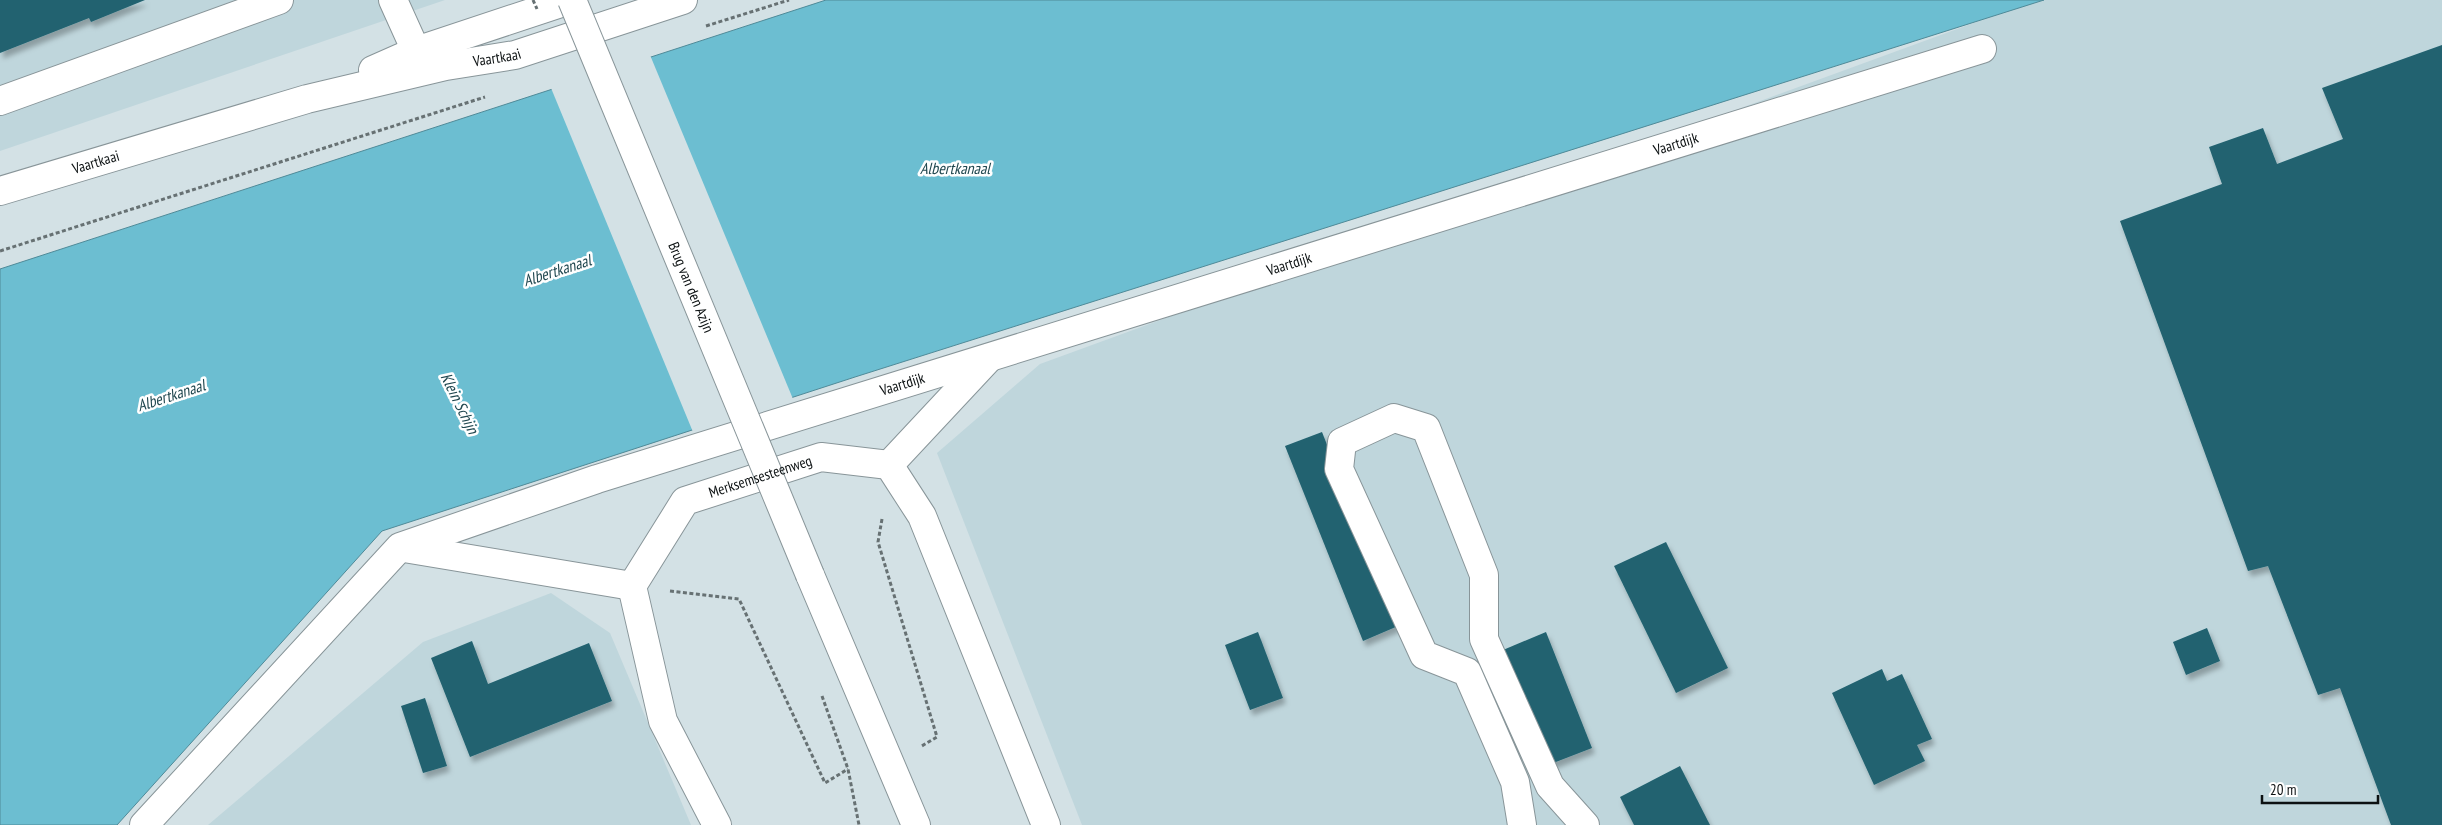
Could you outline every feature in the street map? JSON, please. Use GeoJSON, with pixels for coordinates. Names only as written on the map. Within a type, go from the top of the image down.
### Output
{"type":"FeatureCollection","features":[{"type":"Feature","properties":{"kind":"street"},"geometry":{"type":"LineString","coordinates":[[0,101],[279,0]]}},
{"type":"Feature","properties":{"kind":"street"},"geometry":{"type":"LineString","coordinates":[[393,0],[416,51]]}},
{"type":"Feature","properties":{"kind":"street","name":"Vaartkaai"},"geometry":{"type":"LineString","coordinates":[[307,99],[416,51],[571,0]]}},
{"type":"Feature","properties":{"kind":"street","name":"Brug van den Azijn"},"geometry":{"type":"LineString","coordinates":[[571,0],[916,825]]}},
{"type":"Feature","properties":{"kind":"street","name":"Vaartkaai"},"geometry":{"type":"LineString","coordinates":[[0,191],[307,99],[446,66],[515,55],[683,0]]}},
{"type":"Feature","properties":{"kind":"street","name":"Vaartdijk"},"geometry":{"type":"LineString","coordinates":[[400,547],[598,479],[1982,49]]}},
{"type":"Feature","properties":{"kind":"street"},"geometry":{"type":"LineString","coordinates":[[989,357],[889,465],[922,516],[1046,825]]}},
{"type":"Feature","properties":{"kind":"street"},"geometry":{"type":"LineString","coordinates":[[1522,825],[1516,782],[1467,672],[1424,655],[1339,469],[1342,442],[1394,418],[1426,428],[1484,575],[1484,639],[1550,786],[1585,825]]}},
{"type":"Feature","properties":{"kind":"street","name":"Merksemsesteenweg"},"geometry":{"type":"LineString","coordinates":[[632,586],[685,500],[821,457],[889,465]]}},
{"type":"Feature","properties":{"kind":"street"},"geometry":{"type":"LineString","coordinates":[[144,825],[400,547],[632,586],[663,721],[717,825]]}},
{"type":"Feature","properties":{"kind":"path"},"geometry":{"type":"LineString","coordinates":[[704,27],[789,0]]}},
{"type":"Feature","properties":{"kind":"path"},"geometry":{"type":"LineString","coordinates":[[0,252],[490,95]]}},
{"type":"Feature","properties":{"kind":"path"},"geometry":{"type":"LineString","coordinates":[[878,542],[936,737],[915,750]]}},
{"type":"Feature","properties":{"kind":"path"},"geometry":{"type":"LineString","coordinates":[[632,586],[739,599],[825,782],[848,769],[860,825]]}},
{"type":"Feature","properties":{"kind":"shaded area"},"geometry":{"type":"Polygon","coordinates":[[[0,0],[445,0],[0,151],[0,0]]]}},
{"type":"Feature","properties":{"kind":"shaded area"},"geometry":{"type":"Polygon","coordinates":[[[2044,0],[2442,0],[2442,825],[1082,825],[937,453],[1040,364],[1979,21],[2044,0]]]}},
{"type":"Feature","properties":{"kind":"shaded area"},"geometry":{"type":"Polygon","coordinates":[[[551,593],[610,633],[691,825],[208,825],[423,642],[551,593]]]}},
{"type":"Feature","properties":{"kind":"water"},"geometry":{"type":"Polygon","coordinates":[[[826,0],[2044,0],[855,377],[382,531],[117,825],[0,825],[0,269],[826,0]]]}},
{"type":"Feature","properties":{"kind":"pier"},"geometry":{"type":"Polygon","coordinates":[[[650,55],[793,399],[693,432],[551,88],[650,55]]]}},
{"type":"Feature","properties":{"kind":"building"},"geometry":{"type":"Polygon","coordinates":[[[0,0],[145,0],[91,22],[89,18],[0,53],[0,0]]]}},
{"type":"Feature","properties":{"kind":"building"},"geometry":{"type":"Polygon","coordinates":[[[2442,45],[2442,825],[2391,825],[2340,688],[2318,695],[2268,566],[2248,571],[2120,221],[2222,184],[2209,147],[2263,128],[2277,164],[2343,139],[2322,88],[2442,45]]]}},
{"type":"Feature","properties":{"kind":"building"},"geometry":{"type":"Polygon","coordinates":[[[1322,432],[1398,626],[1363,641],[1285,446],[1322,432]]]}},
{"type":"Feature","properties":{"kind":"building"},"geometry":{"type":"Polygon","coordinates":[[[1666,542],[1728,668],[1676,693],[1614,566],[1666,542]]]}},
{"type":"Feature","properties":{"kind":"building"},"geometry":{"type":"Polygon","coordinates":[[[2207,628],[2220,661],[2186,675],[2173,642],[2207,628]]]}},
{"type":"Feature","properties":{"kind":"building"},"geometry":{"type":"Polygon","coordinates":[[[1258,632],[1283,698],[1250,710],[1225,645],[1258,632]]]}},
{"type":"Feature","properties":{"kind":"building"},"geometry":{"type":"Polygon","coordinates":[[[1546,632],[1592,748],[1548,765],[1503,650],[1546,632]]]}},
{"type":"Feature","properties":{"kind":"building"},"geometry":{"type":"Polygon","coordinates":[[[472,641],[488,684],[589,643],[612,701],[470,757],[431,658],[472,641]]]}},
{"type":"Feature","properties":{"kind":"building"},"geometry":{"type":"Polygon","coordinates":[[[1882,669],[1887,681],[1902,674],[1932,739],[1917,745],[1925,761],[1874,785],[1832,693],[1882,669]]]}},
{"type":"Feature","properties":{"kind":"building"},"geometry":{"type":"Polygon","coordinates":[[[425,698],[447,766],[423,773],[401,706],[425,698]]]}},
{"type":"Feature","properties":{"kind":"building"},"geometry":{"type":"Polygon","coordinates":[[[1680,766],[1710,825],[1634,825],[1620,797],[1680,766]]]}},
{"type":"Feature","properties":{"kind":"water label","name":"Albertkanaal"},"geometry":{"type":"Point","coordinates":[955,168]}},
{"type":"Feature","properties":{"kind":"water label","name":"Albertkanaal"},"geometry":{"type":"Point","coordinates":[557,270]}},
{"type":"Feature","properties":{"kind":"water label","name":"Albertkanaal"},"geometry":{"type":"Point","coordinates":[171,395]}},
{"type":"Feature","properties":{"kind":"water label","name":"Klein Schijn"},"geometry":{"type":"Point","coordinates":[460,403]}}]}
